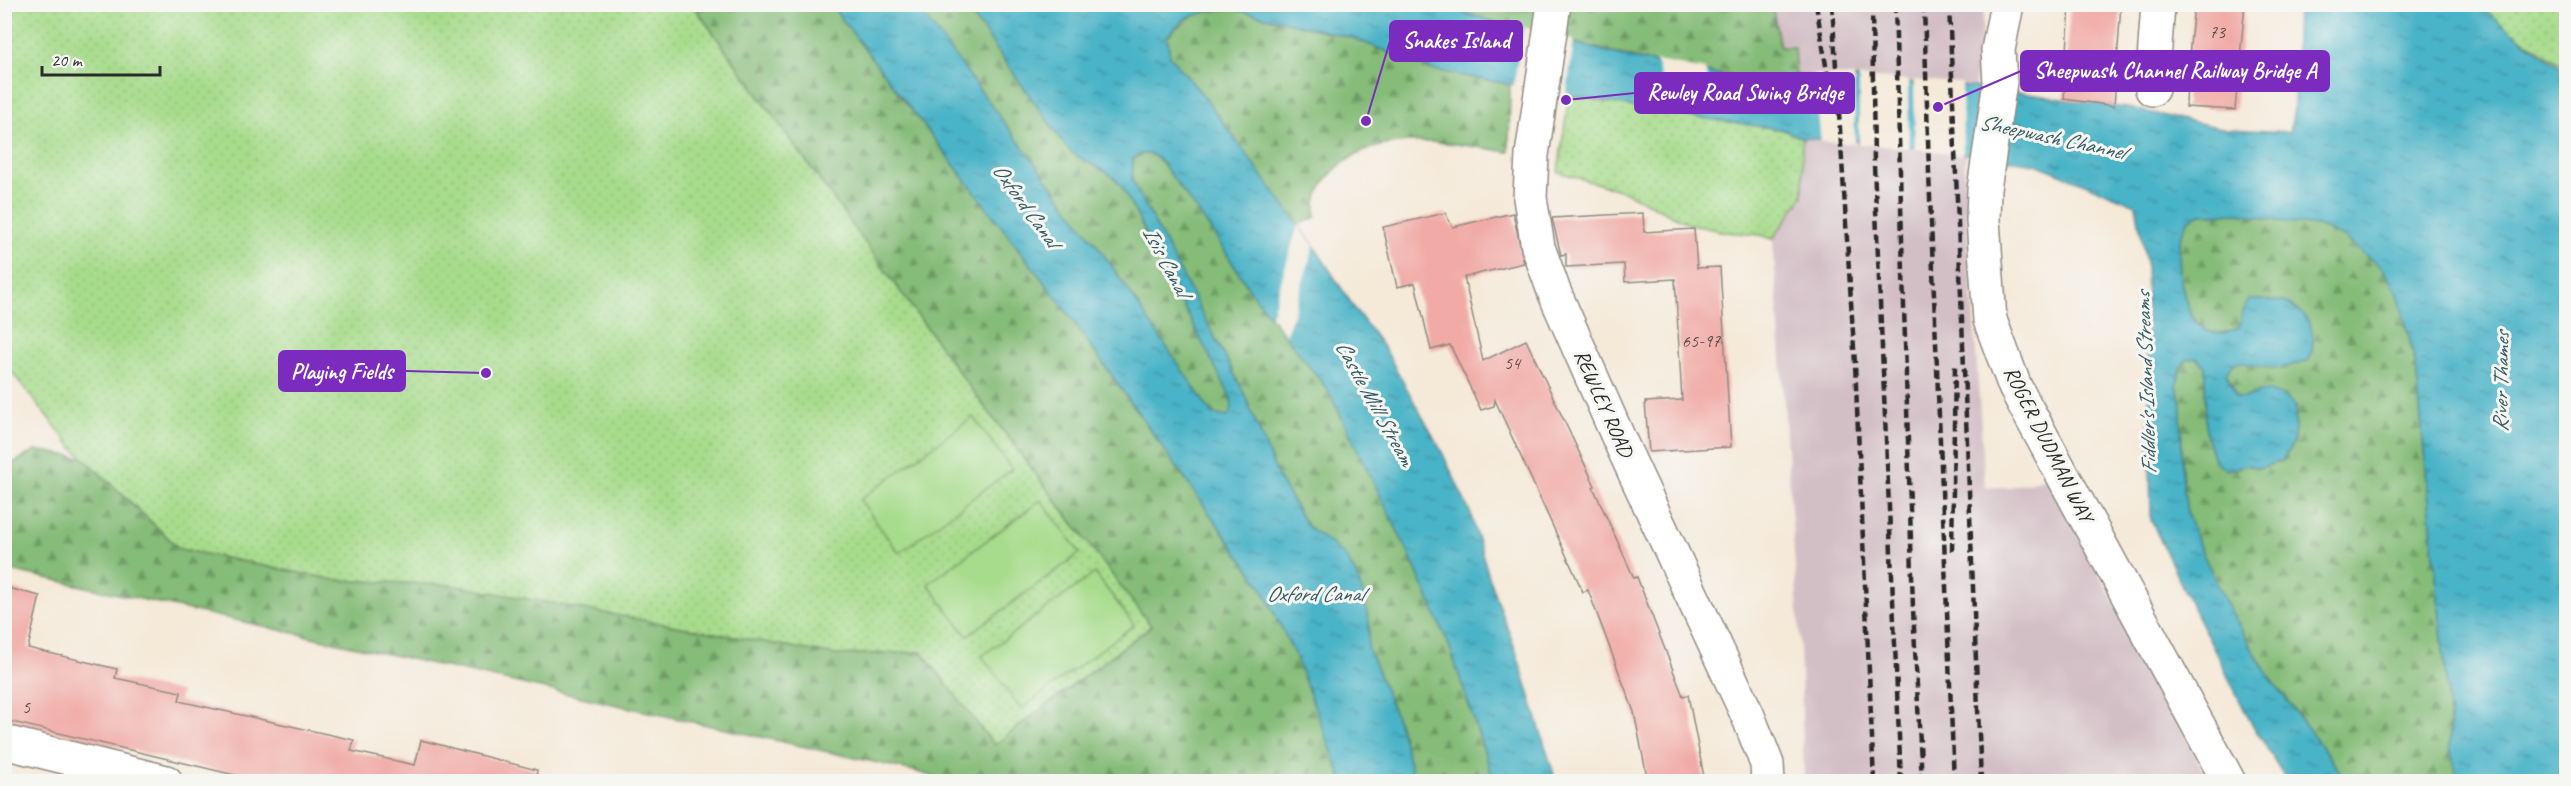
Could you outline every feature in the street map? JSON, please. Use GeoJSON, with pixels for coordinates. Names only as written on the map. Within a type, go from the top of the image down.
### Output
{"type":"FeatureCollection","features":[{"type":"Feature","properties":{"kind":"street","name":"REWLEY ROAD"},"geometry":{"type":"LineString","coordinates":[[1554,4],[1532,155],[1530,198],[1538,247],[1555,294],[1619,439],[1748,716],[1767,764],[1768,782]]}},
{"type":"Feature","properties":{"kind":"street","name":"ROGER DUDMAN WAY"},"geometry":{"type":"LineString","coordinates":[[2007,4],[1998,50],[2000,82],[1984,189],[1983,220],[1990,320],[2015,387],[2229,782]]}},
{"type":"Feature","properties":{"kind":"street"},"geometry":{"type":"LineString","coordinates":[[2152,89],[2158,4]]}},
{"type":"Feature","properties":{"kind":"street"},"geometry":{"type":"LineString","coordinates":[[4,742],[166,782]]}},
{"type":"Feature","properties":{"kind":"shaded area"},"geometry":{"type":"Polygon","coordinates":[[[1772,5],[1985,5],[1964,172],[1985,487],[2010,487],[2048,478],[2209,781],[1804,781],[1800,642],[1773,239],[1803,196],[1802,138],[1794,47],[1780,47],[1772,5]]]}},
{"type":"Feature","properties":{"kind":"green space"},"geometry":{"type":"Polygon","coordinates":[[[4,5],[693,5],[966,382],[1151,626],[994,745],[922,652],[835,655],[451,585],[335,580],[180,549],[72,447],[5,364],[4,5]]]}},
{"type":"Feature","properties":{"kind":"green space"},"geometry":{"type":"Polygon","coordinates":[[[693,5],[831,5],[1061,304],[1261,586],[1295,655],[1343,781],[946,781],[914,771],[5,569],[4,468],[36,450],[83,458],[180,549],[335,580],[451,585],[835,655],[922,652],[994,745],[1151,626],[966,382],[693,5]]]}},
{"type":"Feature","properties":{"kind":"green space"},"geometry":{"type":"Polygon","coordinates":[[[916,5],[965,5],[1067,148],[1110,174],[1121,185],[1231,398],[1232,408],[1228,417],[1212,414],[916,5]]]}},
{"type":"Feature","properties":{"kind":"green space"},"geometry":{"type":"Polygon","coordinates":[[[1441,5],[1772,5],[1780,47],[1794,47],[1796,75],[1757,80],[1670,67],[1494,22],[1441,5]]]}},
{"type":"Feature","properties":{"kind":"green space"},"geometry":{"type":"Polygon","coordinates":[[[2479,5],[2566,5],[2566,67],[2509,30],[2479,5]]]}},
{"type":"Feature","properties":{"kind":"green space"},"geometry":{"type":"Polygon","coordinates":[[[1233,9],[1353,38],[1433,70],[1510,84],[1509,152],[1439,142],[1391,144],[1369,149],[1348,160],[1330,175],[1318,195],[1316,217],[1298,225],[1205,98],[1170,56],[1167,37],[1183,22],[1203,12],[1233,9]]]}},
{"type":"Feature","properties":{"kind":"green space"},"geometry":{"type":"Polygon","coordinates":[[[1569,96],[1785,130],[1802,138],[1803,196],[1773,239],[1761,235],[1725,232],[1689,224],[1626,192],[1558,172],[1569,96]]]}},
{"type":"Feature","properties":{"kind":"green space"},"geometry":{"type":"Polygon","coordinates":[[[1144,153],[1156,156],[1160,160],[1212,231],[1251,292],[1328,390],[1409,554],[1449,645],[1491,772],[1488,781],[1415,781],[1398,722],[1368,648],[1369,621],[1343,553],[1307,526],[1279,479],[1243,391],[1132,180],[1133,159],[1144,153]]]}},
{"type":"Feature","properties":{"kind":"green space"},"geometry":{"type":"Polygon","coordinates":[[[2241,213],[2318,226],[2341,236],[2382,268],[2398,293],[2416,366],[2449,712],[2450,748],[2458,781],[2347,781],[2266,672],[2230,610],[2200,548],[2187,513],[2182,473],[2181,405],[2177,385],[2180,368],[2186,360],[2197,358],[2205,366],[2206,434],[2214,460],[2227,470],[2247,465],[2258,468],[2283,461],[2294,441],[2296,407],[2259,391],[2246,399],[2237,397],[2226,373],[2234,363],[2246,361],[2261,367],[2243,311],[2240,327],[2222,333],[2208,330],[2197,322],[2183,292],[2180,274],[2180,242],[2188,220],[2200,214],[2241,213]]]}},
{"type":"Feature","properties":{"kind":"green space"},"geometry":{"type":"Polygon","coordinates":[[[973,417],[1012,469],[899,553],[860,500],[973,417]]]}},
{"type":"Feature","properties":{"kind":"green space"},"geometry":{"type":"Polygon","coordinates":[[[2566,430],[2566,681],[2560,527],[2566,430]]]}},
{"type":"Feature","properties":{"kind":"green space"},"geometry":{"type":"Polygon","coordinates":[[[1041,500],[1080,553],[967,636],[928,584],[1041,500]]]}},
{"type":"Feature","properties":{"kind":"green space"},"geometry":{"type":"Polygon","coordinates":[[[1095,573],[1134,625],[1021,709],[982,656],[1095,573]]]}},
{"type":"Feature","properties":{"kind":"water"},"geometry":{"type":"Polygon","coordinates":[[[831,5],[916,5],[1107,259],[1212,414],[1228,417],[1232,408],[1231,398],[1121,185],[1109,174],[1067,148],[965,5],[1441,5],[1494,22],[1612,53],[1670,67],[1728,76],[1757,80],[1796,75],[1987,88],[2133,109],[2227,129],[2290,132],[2294,109],[2297,5],[2479,5],[2509,30],[2560,66],[2566,88],[2566,430],[2560,527],[2566,681],[2566,781],[2458,781],[2450,748],[2449,712],[2416,366],[2398,293],[2382,268],[2341,236],[2318,226],[2241,213],[2200,214],[2188,220],[2180,242],[2180,274],[2183,292],[2196,322],[2207,331],[2221,333],[2239,327],[2243,311],[2249,300],[2271,300],[2288,304],[2305,316],[2313,337],[2309,360],[2280,368],[2234,363],[2226,373],[2237,397],[2268,391],[2283,396],[2296,407],[2294,441],[2282,461],[2258,468],[2247,465],[2227,470],[2214,460],[2206,434],[2205,366],[2197,358],[2186,360],[2180,368],[2177,385],[2181,405],[2182,473],[2187,513],[2200,548],[2230,610],[2266,672],[2347,781],[2287,781],[2249,719],[2151,520],[2146,262],[2136,205],[2036,164],[1881,142],[1802,138],[1785,130],[1671,114],[1433,70],[1353,38],[1233,9],[1208,11],[1186,18],[1167,36],[1170,56],[1205,98],[1314,246],[1355,309],[1386,351],[1442,452],[1470,512],[1492,587],[1516,651],[1556,781],[1488,781],[1491,772],[1449,645],[1409,554],[1328,390],[1251,292],[1212,231],[1160,160],[1150,154],[1140,155],[1133,159],[1132,180],[1243,391],[1279,479],[1307,526],[1343,553],[1356,574],[1365,600],[1369,621],[1368,648],[1398,722],[1415,781],[1343,781],[1295,655],[1261,586],[1061,304],[831,5]]]}},
{"type":"Feature","properties":{"kind":"pier"},"geometry":{"type":"Polygon","coordinates":[[[1524,27],[1574,40],[1566,98],[1513,87],[1524,27]]]}},
{"type":"Feature","properties":{"kind":"pier"},"geometry":{"type":"Polygon","coordinates":[[[1656,61],[1705,70],[1715,96],[1665,90],[1656,61]]]}},
{"type":"Feature","properties":{"kind":"pier"},"geometry":{"type":"Polygon","coordinates":[[[1814,74],[1854,76],[1855,144],[1821,142],[1814,74]]]}},
{"type":"Feature","properties":{"kind":"pier"},"geometry":{"type":"Polygon","coordinates":[[[1859,77],[1908,80],[1909,148],[1859,144],[1859,77]]]}},
{"type":"Feature","properties":{"kind":"pier"},"geometry":{"type":"Polygon","coordinates":[[[1914,80],[1962,83],[1963,155],[1915,149],[1914,80]]]}},
{"type":"Feature","properties":{"kind":"pier"},"geometry":{"type":"Polygon","coordinates":[[[1298,225],[1314,246],[1286,335],[1271,316],[1298,225]]]}},
{"type":"Feature","properties":{"kind":"building"},"geometry":{"type":"Polygon","coordinates":[[[2070,4],[2121,4],[2114,106],[2064,99],[2070,4]]]}},
{"type":"Feature","properties":{"kind":"building"},"geometry":{"type":"Polygon","coordinates":[[[2194,4],[2245,4],[2235,110],[2186,107],[2194,4]]]}},
{"type":"Feature","properties":{"kind":"building"},"geometry":{"type":"Polygon","coordinates":[[[1445,213],[1453,227],[1513,213],[1524,263],[1464,277],[1483,361],[1526,340],[1595,486],[1593,487],[1634,578],[1637,577],[1683,696],[1688,695],[1705,782],[1648,782],[1634,712],[1588,590],[1583,592],[1495,400],[1494,406],[1481,410],[1450,345],[1431,350],[1415,283],[1397,287],[1383,227],[1445,213]]]}},
{"type":"Feature","properties":{"kind":"building"},"geometry":{"type":"Polygon","coordinates":[[[1643,213],[1644,232],[1694,229],[1697,268],[1720,267],[1731,447],[1649,452],[1645,402],[1682,400],[1675,279],[1625,282],[1624,264],[1566,267],[1566,254],[1561,255],[1552,218],[1643,213]]]}},
{"type":"Feature","properties":{"kind":"building"},"geometry":{"type":"Polygon","coordinates":[[[4,587],[40,596],[28,648],[117,669],[115,678],[181,692],[179,701],[354,740],[351,751],[415,765],[421,740],[537,770],[536,782],[264,782],[4,720],[4,587]]]}},
{"type":"Feature","properties":{"kind":"railway"},"geometry":{"type":"LineString","coordinates":[[1816,4],[1829,84]]}},
{"type":"Feature","properties":{"kind":"railway"},"geometry":{"type":"LineString","coordinates":[[1832,4],[1855,364],[1874,782]]}},
{"type":"Feature","properties":{"kind":"railway"},"geometry":{"type":"LineString","coordinates":[[1872,4],[1874,165],[1901,782]]}},
{"type":"Feature","properties":{"kind":"railway"},"geometry":{"type":"LineString","coordinates":[[1895,4],[1913,609],[1922,782]]}},
{"type":"Feature","properties":{"kind":"railway"},"geometry":{"type":"LineString","coordinates":[[1924,4],[1954,782]]}},
{"type":"Feature","properties":{"kind":"railway"},"geometry":{"type":"LineString","coordinates":[[1949,4],[1981,782]]}},
{"type":"Feature","properties":{"kind":"railway"},"geometry":{"type":"LineString","coordinates":[[1952,551],[1955,365]]}},
{"type":"Feature","properties":{"kind":"place","name":"Rewley Road Swing Bridge"},"geometry":{"type":"Point","coordinates":[1566,100]}},
{"type":"Feature","properties":{"kind":"place","name":"Sheepwash Channel Railway Bridge A"},"geometry":{"type":"Point","coordinates":[1938,107]}},
{"type":"Feature","properties":{"kind":"place","name":"Snakes Island"},"geometry":{"type":"Point","coordinates":[1366,121]}},
{"type":"Feature","properties":{"kind":"place","name":"Playing Fields"},"geometry":{"type":"Point","coordinates":[486,373]}},
{"type":"Feature","properties":{"kind":"water label","name":"Sheepwash Channel"},"geometry":{"type":"Point","coordinates":[2052,137]}},
{"type":"Feature","properties":{"kind":"water label","name":"Oxford Canal"},"geometry":{"type":"Point","coordinates":[1026,205]}},
{"type":"Feature","properties":{"kind":"water label","name":"Isis Canal"},"geometry":{"type":"Point","coordinates":[1166,261]}},
{"type":"Feature","properties":{"kind":"water label","name":"River Thames"},"geometry":{"type":"Point","coordinates":[2501,382]}},
{"type":"Feature","properties":{"kind":"water label","name":"Fiddler's Island Streams"},"geometry":{"type":"Point","coordinates":[2146,383]}},
{"type":"Feature","properties":{"kind":"water label","name":"Castle Mill Stream"},"geometry":{"type":"Point","coordinates":[1375,403]}},
{"type":"Feature","properties":{"kind":"water label","name":"Oxford Canal"},"geometry":{"type":"Point","coordinates":[1315,594]}}]}
